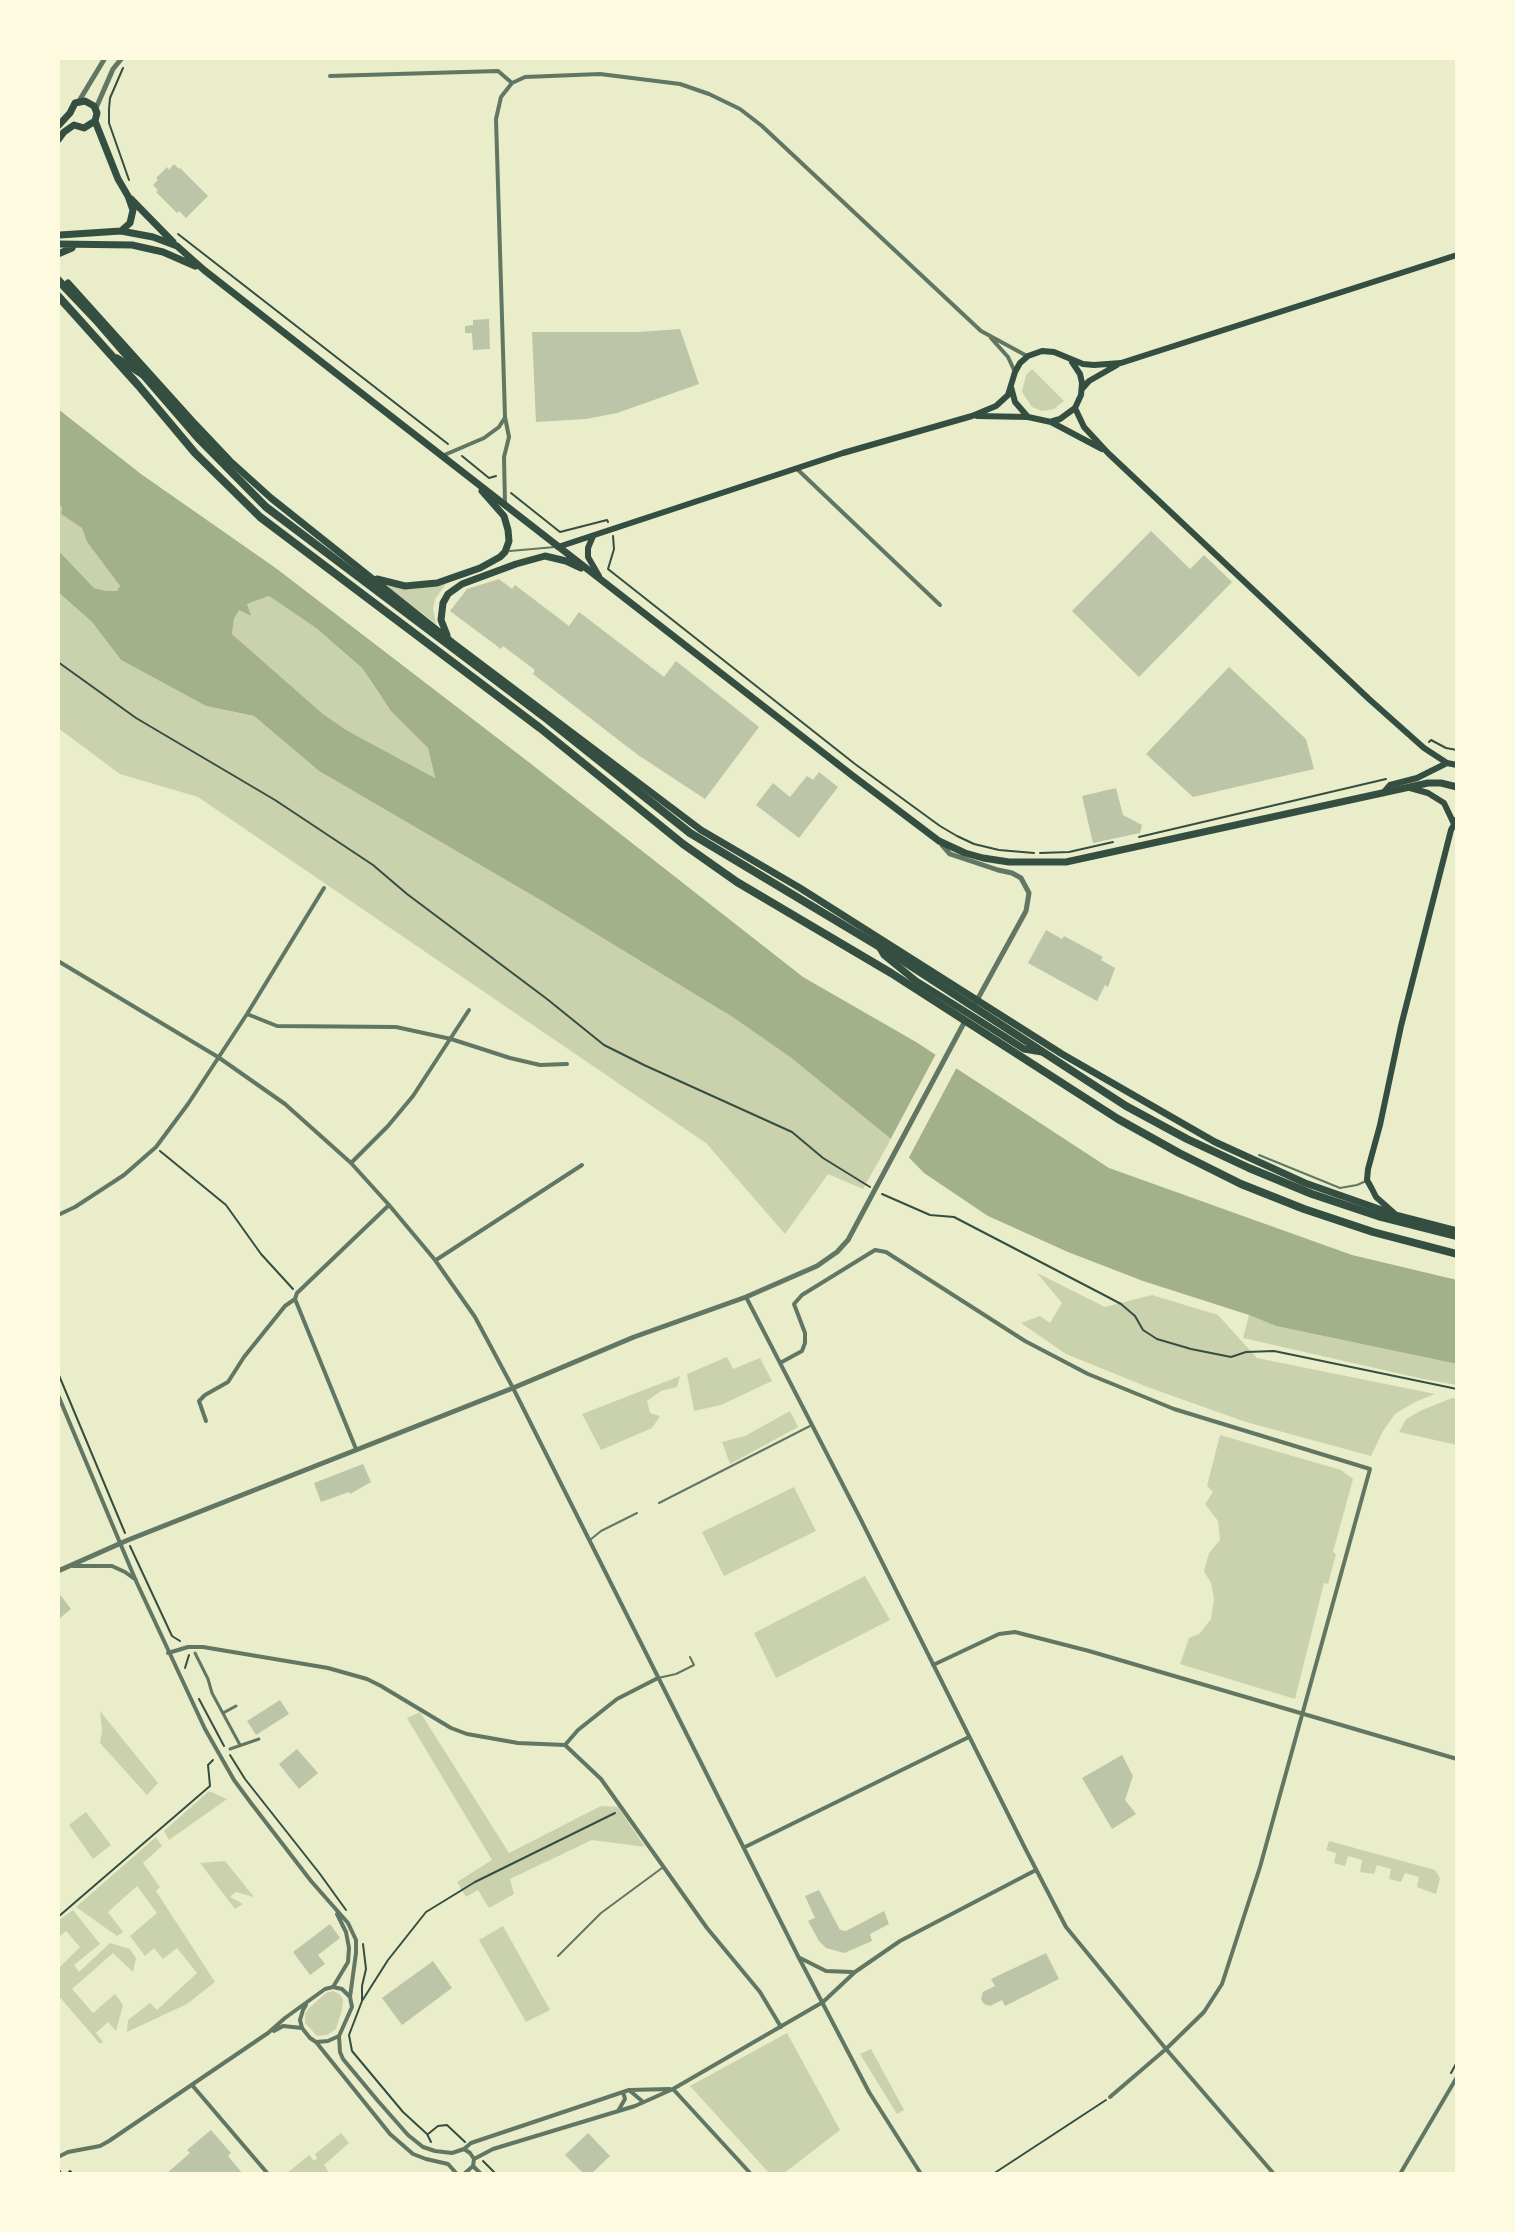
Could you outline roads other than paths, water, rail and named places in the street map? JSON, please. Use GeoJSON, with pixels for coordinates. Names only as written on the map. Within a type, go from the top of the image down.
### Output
{"type":"FeatureCollection","features":[{"type":"Feature","properties":{"kind":"highway"},"geometry":{"type":"LineString","coordinates":[[58,280],[198,438],[266,507],[547,719],[690,833],[900,959],[1126,1106],[1187,1139],[1312,1194],[1378,1216],[1457,1234]]}},
{"type":"Feature","properties":{"kind":"highway"},"geometry":{"type":"LineString","coordinates":[[58,298],[195,453],[260,517],[540,728],[683,844],[737,882],[891,973],[1118,1119],[1179,1153],[1241,1184],[1304,1209],[1373,1232],[1457,1254]]}},
{"type":"Feature","properties":{"kind":"main road"},"geometry":{"type":"LineString","coordinates":[[58,126],[72,106],[79,102],[89,102],[96,109],[95,121],[133,210],[130,223],[121,231]]}},
{"type":"Feature","properties":{"kind":"main road"},"geometry":{"type":"LineString","coordinates":[[70,113],[74,125]]}},
{"type":"Feature","properties":{"kind":"main road"},"geometry":{"type":"LineString","coordinates":[[74,125],[84,128],[95,121]]}},
{"type":"Feature","properties":{"kind":"main road"},"geometry":{"type":"LineString","coordinates":[[58,140],[74,125]]}},
{"type":"Feature","properties":{"kind":"main road"},"geometry":{"type":"LineString","coordinates":[[128,196],[204,270],[939,841],[983,858],[1009,862],[1066,862],[1435,782],[1457,787]]}},
{"type":"Feature","properties":{"kind":"main road"},"geometry":{"type":"LineString","coordinates":[[60,235],[121,231],[153,237],[177,246]]}},
{"type":"Feature","properties":{"kind":"main road"},"geometry":{"type":"LineString","coordinates":[[58,244],[132,245],[163,252],[204,270]]}},
{"type":"Feature","properties":{"kind":"main road"},"geometry":{"type":"LineString","coordinates":[[58,254],[78,246]]}},
{"type":"Feature","properties":{"kind":"main road"},"geometry":{"type":"LineString","coordinates":[[1051,422],[1075,408],[1082,389],[1089,381],[1121,363],[1457,255]]}},
{"type":"Feature","properties":{"kind":"main road"},"geometry":{"type":"LineString","coordinates":[[68,283],[240,471],[271,498],[453,643],[701,830],[800,888],[1062,1054],[1215,1142],[1305,1183],[1457,1234]]}},
{"type":"Feature","properties":{"kind":"main road"},"geometry":{"type":"LineString","coordinates":[[58,298],[114,356],[158,383]]}},
{"type":"Feature","properties":{"kind":"main road"},"geometry":{"type":"LineString","coordinates":[[558,547],[796,468],[972,416],[1001,404],[1015,372],[1028,356],[1042,351],[1094,365],[1121,363]]}},
{"type":"Feature","properties":{"kind":"main road"},"geometry":{"type":"LineString","coordinates":[[1070,359],[1080,374],[1082,389]]}},
{"type":"Feature","properties":{"kind":"main road"},"geometry":{"type":"LineString","coordinates":[[1011,387],[1015,402],[1028,417]]}},
{"type":"Feature","properties":{"kind":"main road"},"geometry":{"type":"LineString","coordinates":[[1075,408],[1084,427],[1108,453],[1349,681],[1424,748],[1447,763]]}},
{"type":"Feature","properties":{"kind":"main road"},"geometry":{"type":"LineString","coordinates":[[972,416],[1028,417],[1051,422],[1108,453]]}},
{"type":"Feature","properties":{"kind":"main road"},"geometry":{"type":"LineString","coordinates":[[371,577],[405,586],[437,583],[491,564],[505,552],[509,541],[504,516],[473,480]]}},
{"type":"Feature","properties":{"kind":"main road"},"geometry":{"type":"LineString","coordinates":[[593,536],[588,557],[601,578]]}},
{"type":"Feature","properties":{"kind":"main road"},"geometry":{"type":"LineString","coordinates":[[453,643],[444,631],[441,620],[443,603],[448,594],[462,584],[545,556],[566,561],[601,578]]}},
{"type":"Feature","properties":{"kind":"main road"},"geometry":{"type":"LineString","coordinates":[[1424,748],[1428,765]]}},
{"type":"Feature","properties":{"kind":"main road"},"geometry":{"type":"LineString","coordinates":[[1381,795],[1390,785],[1417,778],[1428,765],[1457,765]]}},
{"type":"Feature","properties":{"kind":"main road"},"geometry":{"type":"LineString","coordinates":[[1399,1216],[1376,1197],[1367,1180],[1368,1169],[1443,858],[1456,821],[1444,803],[1428,793],[1409,788]]}},
{"type":"Feature","properties":{"kind":"main road"},"geometry":{"type":"LineString","coordinates":[[869,933],[884,955],[916,981],[967,1014],[1024,1049],[1062,1054]]}},
{"type":"Feature","properties":{"kind":"street"},"geometry":{"type":"LineString","coordinates":[[79,102],[105,58]]}},
{"type":"Feature","properties":{"kind":"street"},"geometry":{"type":"LineString","coordinates":[[96,109],[113,69],[122,58]]}},
{"type":"Feature","properties":{"kind":"street"},"geometry":{"type":"LineString","coordinates":[[330,76],[498,71],[512,83]]}},
{"type":"Feature","properties":{"kind":"street"},"geometry":{"type":"LineString","coordinates":[[505,504],[504,457],[509,437],[505,417],[496,119],[501,97],[512,83],[525,77],[600,74],[680,84],[740,109],[989,337],[1008,357],[1015,372]]}},
{"type":"Feature","properties":{"kind":"street"},"geometry":{"type":"LineString","coordinates":[[989,337],[1028,356]]}},
{"type":"Feature","properties":{"kind":"street"},"geometry":{"type":"LineString","coordinates":[[442,456],[484,438],[499,427],[505,417]]}},
{"type":"Feature","properties":{"kind":"street"},"geometry":{"type":"LineString","coordinates":[[796,468],[940,605]]}},
{"type":"Feature","properties":{"kind":"street"},"geometry":{"type":"LineString","coordinates":[[58,1571],[634,1337],[746,1297],[817,1266],[837,1252],[848,1240],[967,1014],[1026,911],[1029,893],[1021,878],[950,854],[939,841]]}},
{"type":"Feature","properties":{"kind":"street"},"geometry":{"type":"LineString","coordinates":[[58,1215],[124,1175],[156,1147],[247,1014],[324,888]]}},
{"type":"Feature","properties":{"kind":"street"},"geometry":{"type":"LineString","coordinates":[[58,961],[218,1057],[285,1104],[351,1163],[435,1260],[475,1317],[513,1388],[799,1958],[869,2092],[921,2174]]}},
{"type":"Feature","properties":{"kind":"street"},"geometry":{"type":"LineString","coordinates":[[351,1163],[413,1096],[469,1010]]}},
{"type":"Feature","properties":{"kind":"street"},"geometry":{"type":"LineString","coordinates":[[247,1014],[277,1026],[396,1027],[451,1039],[540,1065],[567,1064]]}},
{"type":"Feature","properties":{"kind":"street"},"geometry":{"type":"LineString","coordinates":[[435,1260],[582,1165]]}},
{"type":"Feature","properties":{"kind":"street"},"geometry":{"type":"LineString","coordinates":[[206,1421],[199,1401],[228,1382],[285,1306],[389,1205]]}},
{"type":"Feature","properties":{"kind":"street"},"geometry":{"type":"LineString","coordinates":[[780,1363],[802,1351],[805,1343],[805,1333],[794,1304],[802,1295],[875,1250],[886,1252],[1025,1341],[1088,1374],[1174,1409],[1370,1469],[1260,1867],[1222,1984],[1204,2012],[1110,2097]]}},
{"type":"Feature","properties":{"kind":"street"},"geometry":{"type":"LineString","coordinates":[[296,1296],[356,1449]]}},
{"type":"Feature","properties":{"kind":"street"},"geometry":{"type":"LineString","coordinates":[[746,1297],[1066,1927],[1274,2174]]}},
{"type":"Feature","properties":{"kind":"street"},"geometry":{"type":"LineString","coordinates":[[58,1395],[136,1581],[205,1729],[234,1780],[277,1838],[348,1923],[356,1940],[356,1968],[350,1997],[352,2007],[339,2036],[340,2052],[408,2135],[430,2150],[452,2153],[471,2143],[626,2091],[673,2089],[751,2174]]}},
{"type":"Feature","properties":{"kind":"street"},"geometry":{"type":"LineString","coordinates":[[67,1567],[112,1566],[136,1581]]}},
{"type":"Feature","properties":{"kind":"street"},"geometry":{"type":"LineString","coordinates":[[933,1665],[999,1634],[1015,1632],[1457,1759]]}},
{"type":"Feature","properties":{"kind":"street"},"geometry":{"type":"LineString","coordinates":[[168,1653],[188,1647],[203,1647],[328,1668],[367,1679],[467,1734],[518,1743],[565,1745],[601,1779],[707,1928],[760,1992],[781,2027]]}},
{"type":"Feature","properties":{"kind":"street"},"geometry":{"type":"LineString","coordinates":[[195,1653],[240,1745]]}},
{"type":"Feature","properties":{"kind":"street"},"geometry":{"type":"LineString","coordinates":[[565,1745],[578,1730],[617,1699],[658,1678]]}},
{"type":"Feature","properties":{"kind":"street"},"geometry":{"type":"LineString","coordinates":[[223,1713],[236,1706]]}},
{"type":"Feature","properties":{"kind":"street"},"geometry":{"type":"LineString","coordinates":[[745,1847],[969,1737]]}},
{"type":"Feature","properties":{"kind":"street"},"geometry":{"type":"LineString","coordinates":[[230,1749],[259,1739]]}},
{"type":"Feature","properties":{"kind":"street"},"geometry":{"type":"LineString","coordinates":[[474,2159],[493,2149],[618,2111],[673,2089],[823,2002],[855,1972],[900,1941],[1036,1870]]}},
{"type":"Feature","properties":{"kind":"street"},"geometry":{"type":"LineString","coordinates":[[333,1987],[348,1962],[349,1948],[346,1932],[334,1908]]}},
{"type":"Feature","properties":{"kind":"street"},"geometry":{"type":"LineString","coordinates":[[799,1958],[826,1971],[855,1972]]}},
{"type":"Feature","properties":{"kind":"street"},"geometry":{"type":"LineString","coordinates":[[58,2157],[100,2146],[268,2033],[325,1989],[342,1989],[350,1997]]}},
{"type":"Feature","properties":{"kind":"street"},"geometry":{"type":"LineString","coordinates":[[308,2003],[300,2020],[302,2028],[390,2134],[413,2154],[448,2164],[457,2174],[464,2174],[473,2166],[474,2159],[464,2149]]}},
{"type":"Feature","properties":{"kind":"street"},"geometry":{"type":"LineString","coordinates":[[268,2033],[283,2026],[302,2028]]}},
{"type":"Feature","properties":{"kind":"street"},"geometry":{"type":"LineString","coordinates":[[316,2042],[339,2036]]}},
{"type":"Feature","properties":{"kind":"street"},"geometry":{"type":"LineString","coordinates":[[1400,2174],[1457,2077]]}},
{"type":"Feature","properties":{"kind":"street"},"geometry":{"type":"LineString","coordinates":[[191,2085],[268,2174]]}},
{"type":"Feature","properties":{"kind":"street"},"geometry":{"type":"LineString","coordinates":[[626,2091],[644,2102]]}},
{"type":"Feature","properties":{"kind":"street"},"geometry":{"type":"LineString","coordinates":[[618,2111],[626,2091]]}},
{"type":"Feature","properties":{"kind":"street"},"geometry":{"type":"LineString","coordinates":[[448,2164],[452,2153]]}},
{"type":"Feature","properties":{"kind":"street"},"geometry":{"type":"LineString","coordinates":[[473,2166],[481,2174]]}},
{"type":"Feature","properties":{"kind":"lane"},"geometry":{"type":"LineString","coordinates":[[505,552],[558,547]]}},
{"type":"Feature","properties":{"kind":"lane"},"geometry":{"type":"LineString","coordinates":[[1259,1155],[1340,1188],[1367,1180]]}},
{"type":"Feature","properties":{"kind":"lane"},"geometry":{"type":"LineString","coordinates":[[659,1503],[811,1425]]}},
{"type":"Feature","properties":{"kind":"lane"},"geometry":{"type":"LineString","coordinates":[[589,1540],[637,1513]]}},
{"type":"Feature","properties":{"kind":"lane"},"geometry":{"type":"LineString","coordinates":[[658,1678],[694,1665],[690,1657]]}},
{"type":"Feature","properties":{"kind":"lane"},"geometry":{"type":"LineString","coordinates":[[558,1956],[601,1913],[663,1868]]}}]}
